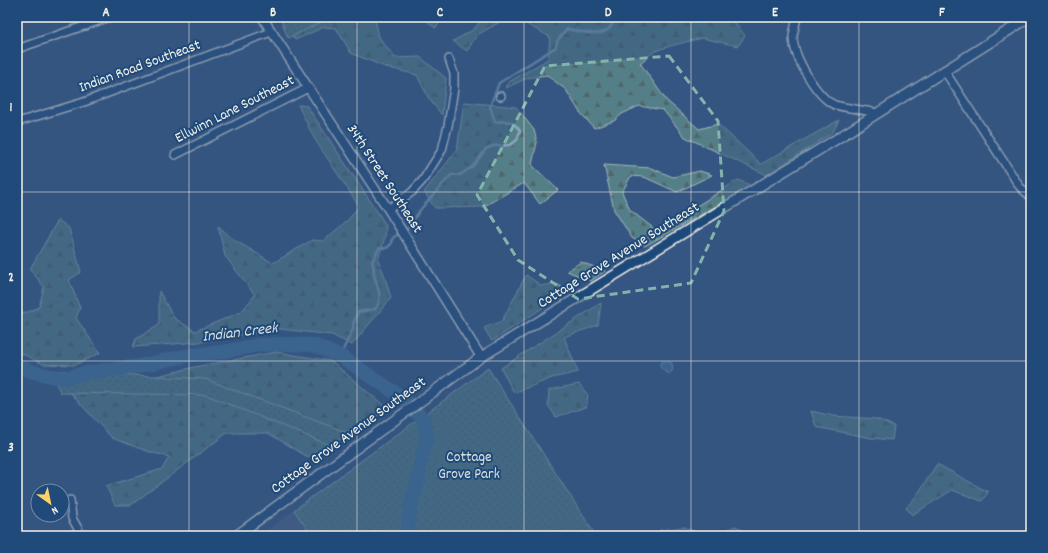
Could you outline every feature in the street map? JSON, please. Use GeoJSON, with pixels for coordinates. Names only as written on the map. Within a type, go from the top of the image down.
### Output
{"type":"FeatureCollection","features":[{"type":"Feature","properties":{"kind":"main road","name":"Cottage Grove Avenue Southeast"},"geometry":{"type":"LineString","coordinates":[[236,536],[481,357],[878,113],[1030,17]]}},
{"type":"Feature","properties":{"kind":"street"},"geometry":{"type":"LineString","coordinates":[[83,17],[86,26]]}},
{"type":"Feature","properties":{"kind":"street"},"geometry":{"type":"LineString","coordinates":[[17,48],[110,17]]}},
{"type":"Feature","properties":{"kind":"street","name":"34th Street Southeast"},"geometry":{"type":"LineString","coordinates":[[262,17],[388,209],[481,357]]}},
{"type":"Feature","properties":{"kind":"street"},"geometry":{"type":"LineString","coordinates":[[797,17],[793,38],[795,45],[799,58],[819,93],[834,104],[878,113]]}},
{"type":"Feature","properties":{"kind":"street","name":"Indian Road Southeast"},"geometry":{"type":"LineString","coordinates":[[17,123],[84,102],[272,32]]}},
{"type":"Feature","properties":{"kind":"street"},"geometry":{"type":"LineString","coordinates":[[388,209],[412,192],[423,180],[442,150],[448,126],[454,88],[454,74],[449,59]]}},
{"type":"Feature","properties":{"kind":"street"},"geometry":{"type":"LineString","coordinates":[[944,70],[1020,187],[1031,197]]}},
{"type":"Feature","properties":{"kind":"street","name":"Ellwinn Lane Southeast"},"geometry":{"type":"LineString","coordinates":[[175,155],[308,88]]}},
{"type":"Feature","properties":{"kind":"street"},"geometry":{"type":"LineString","coordinates":[[70,500],[72,518],[82,536]]}},
{"type":"Feature","properties":{"kind":"highlighted area"},"geometry":{"type":"Polygon","coordinates":[[[669,56],[718,121],[724,211],[691,283],[578,299],[518,260],[477,195],[545,66],[669,56]]]}},
{"type":"Feature","properties":{"kind":"shaded area"},"geometry":{"type":"Polygon","coordinates":[[[294,510],[312,536],[259,536],[294,510]]]}},
{"type":"Feature","properties":{"kind":"green space"},"geometry":{"type":"Polygon","coordinates":[[[284,17],[377,17],[375,19],[379,37],[395,58],[420,57],[446,78],[442,115],[429,99],[417,75],[385,67],[351,53],[336,28],[324,27],[295,40],[284,17]]]}},
{"type":"Feature","properties":{"kind":"green space"},"geometry":{"type":"Polygon","coordinates":[[[288,17],[332,17],[288,38],[281,20],[288,17]]]}},
{"type":"Feature","properties":{"kind":"green space"},"geometry":{"type":"Polygon","coordinates":[[[427,17],[438,17],[440,23],[435,28],[427,21],[427,17]]]}},
{"type":"Feature","properties":{"kind":"green space"},"geometry":{"type":"Polygon","coordinates":[[[484,17],[731,17],[745,36],[738,46],[702,38],[655,51],[640,63],[666,100],[699,129],[718,124],[761,164],[839,120],[833,132],[767,175],[685,137],[663,110],[639,106],[622,114],[614,121],[594,128],[579,111],[566,90],[547,75],[527,78],[506,88],[509,82],[548,59],[550,37],[521,21],[500,22],[477,35],[467,51],[453,41],[473,30],[484,17]]]}},
{"type":"Feature","properties":{"kind":"green space"},"geometry":{"type":"Polygon","coordinates":[[[464,102],[516,107],[534,130],[537,142],[532,165],[558,190],[540,204],[524,183],[483,207],[435,208],[424,192],[457,150],[464,102]]]}},
{"type":"Feature","properties":{"kind":"green space"},"geometry":{"type":"Polygon","coordinates":[[[298,105],[307,106],[386,225],[385,237],[378,260],[391,298],[352,345],[332,335],[280,329],[199,342],[133,347],[136,339],[159,325],[159,291],[174,318],[195,331],[241,312],[255,295],[225,256],[218,226],[236,241],[273,263],[312,240],[323,241],[348,220],[359,206],[314,138],[298,105]]]}},
{"type":"Feature","properties":{"kind":"green space"},"geometry":{"type":"Polygon","coordinates":[[[604,165],[651,168],[673,177],[700,171],[712,175],[677,192],[644,177],[631,176],[622,192],[630,210],[657,231],[738,180],[752,186],[645,246],[632,238],[614,210],[604,165]]]}},
{"type":"Feature","properties":{"kind":"green space"},"geometry":{"type":"Polygon","coordinates":[[[58,220],[69,228],[81,272],[69,280],[80,308],[76,318],[100,353],[75,365],[43,364],[17,351],[17,313],[28,312],[39,307],[44,287],[30,269],[58,220]]]}},
{"type":"Feature","properties":{"kind":"green space"},"geometry":{"type":"Polygon","coordinates":[[[581,262],[605,271],[591,281],[567,271],[581,262]]]}},
{"type":"Feature","properties":{"kind":"green space"},"geometry":{"type":"Polygon","coordinates":[[[526,275],[542,286],[556,284],[565,289],[567,292],[492,341],[484,328],[502,321],[526,275]]]}},
{"type":"Feature","properties":{"kind":"green space"},"geometry":{"type":"Polygon","coordinates":[[[601,303],[598,325],[564,337],[578,372],[552,378],[514,393],[501,368],[601,303]]]}},
{"type":"Feature","properties":{"kind":"green space"},"geometry":{"type":"Polygon","coordinates":[[[276,352],[331,361],[388,409],[308,457],[268,433],[227,433],[131,505],[115,505],[106,486],[162,469],[169,457],[150,452],[112,438],[63,385],[124,384],[195,367],[276,352]]]}},
{"type":"Feature","properties":{"kind":"green space","name":"Cottage Grove Park"},"geometry":{"type":"Polygon","coordinates":[[[488,368],[596,536],[312,536],[294,510],[488,368]]]}},
{"type":"Feature","properties":{"kind":"green space"},"geometry":{"type":"Polygon","coordinates":[[[48,370],[205,379],[348,433],[332,446],[206,395],[61,393],[48,370]]]}},
{"type":"Feature","properties":{"kind":"green space"},"geometry":{"type":"Polygon","coordinates":[[[579,384],[588,395],[586,407],[556,417],[548,405],[549,390],[579,384]]]}},
{"type":"Feature","properties":{"kind":"green space"},"geometry":{"type":"Polygon","coordinates":[[[811,411],[833,416],[877,419],[894,426],[892,440],[871,438],[816,427],[811,411]]]}},
{"type":"Feature","properties":{"kind":"green space"},"geometry":{"type":"Polygon","coordinates":[[[937,464],[988,492],[982,501],[952,490],[912,515],[906,508],[917,495],[937,464]]]}},
{"type":"Feature","properties":{"kind":"green space"},"geometry":{"type":"Polygon","coordinates":[[[736,526],[751,536],[710,536],[736,526]]]}},
{"type":"Feature","properties":{"kind":"green space"},"geometry":{"type":"Polygon","coordinates":[[[684,527],[707,536],[657,536],[660,530],[684,527]]]}},
{"type":"Feature","properties":{"kind":"water"},"geometry":{"type":"Polygon","coordinates":[[[663,361],[672,363],[673,370],[670,373],[667,373],[660,367],[660,363],[663,361]]]}},
{"type":"Feature","properties":{"kind":"waterway"},"geometry":{"type":"LineString","coordinates":[[340,356],[353,329],[354,321],[358,312],[375,309],[378,305],[379,292],[372,262],[379,248],[387,248],[392,243],[391,241],[394,237],[409,227],[420,210],[451,175],[460,175],[473,166],[486,149],[493,146],[510,145],[517,140],[520,131],[515,124],[507,121],[495,122],[490,106],[499,83],[556,47],[557,41],[567,29],[596,34],[602,33],[608,30],[615,17]]}},
{"type":"Feature","properties":{"kind":"waterway","name":"Indian Creek"},"geometry":{"type":"LineString","coordinates":[[17,366],[30,371],[65,378],[85,373],[138,366],[190,355],[223,352],[258,345],[284,344],[313,345],[340,356],[402,397],[424,420],[427,436],[417,485],[411,503],[407,536]]}}]}
